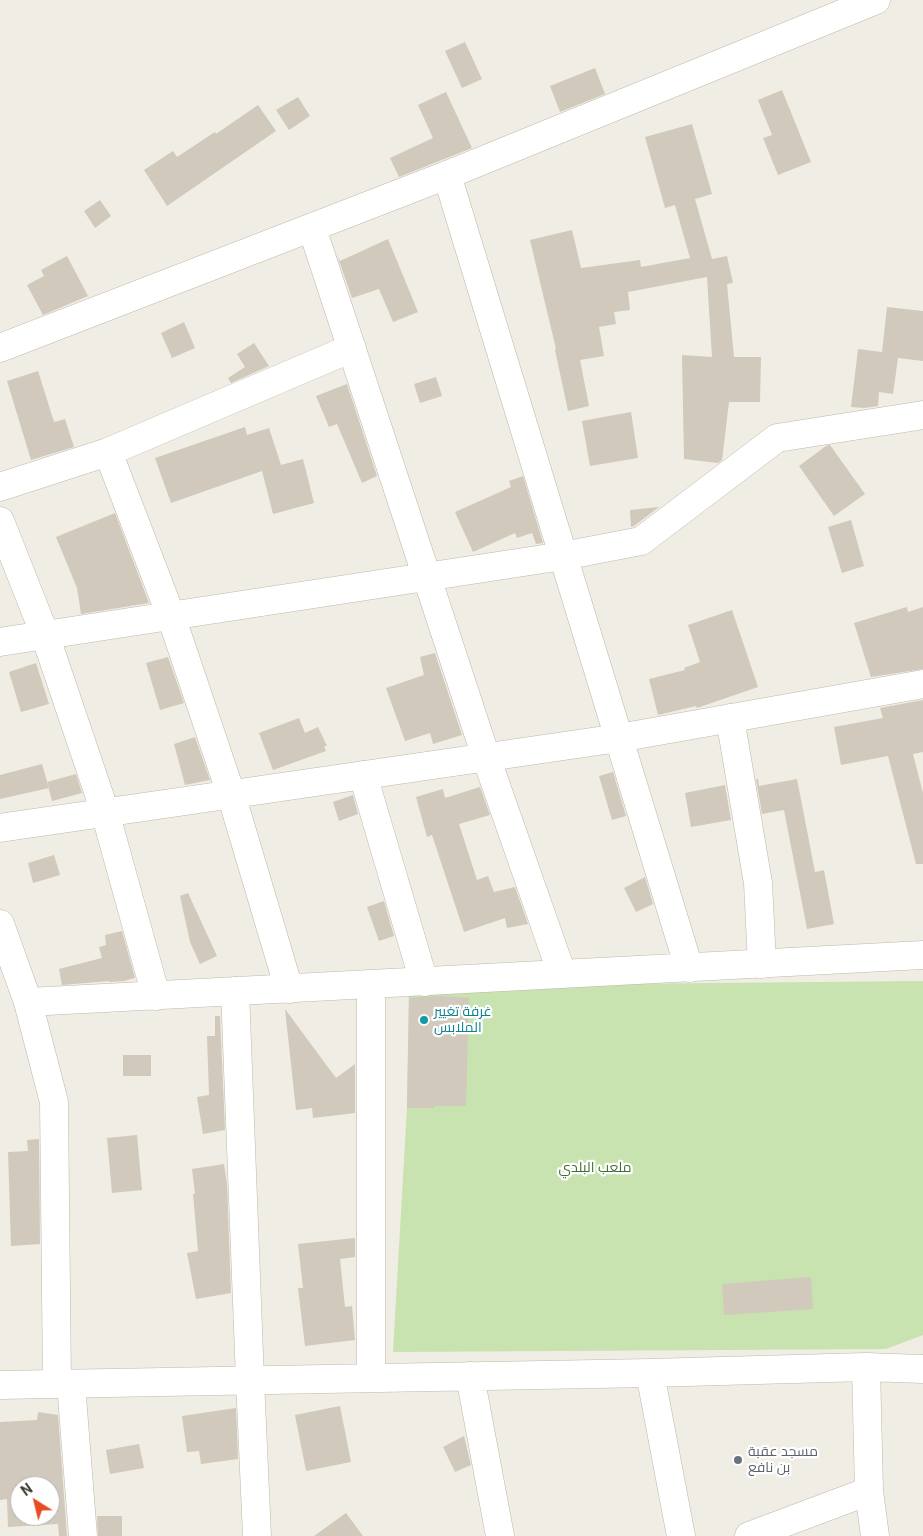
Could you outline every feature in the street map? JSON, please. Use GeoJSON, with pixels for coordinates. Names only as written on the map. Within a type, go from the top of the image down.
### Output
{"type":"FeatureCollection","features":[{"type":"Feature","properties":{"kind":"street"},"geometry":{"type":"LineString","coordinates":[[0,348],[447,175],[876,0]]}},
{"type":"Feature","properties":{"kind":"street"},"geometry":{"type":"LineString","coordinates":[[447,175],[689,968]]}},
{"type":"Feature","properties":{"kind":"street"},"geometry":{"type":"LineString","coordinates":[[312,228],[486,757],[562,974]]}},
{"type":"Feature","properties":{"kind":"street"},"geometry":{"type":"LineString","coordinates":[[0,487],[108,452],[352,348]]}},
{"type":"Feature","properties":{"kind":"street"},"geometry":{"type":"LineString","coordinates":[[0,642],[563,556],[641,541],[777,438],[923,415]]}},
{"type":"Feature","properties":{"kind":"street"},"geometry":{"type":"LineString","coordinates":[[108,452],[171,616],[231,794],[290,989]]}},
{"type":"Feature","properties":{"kind":"street"},"geometry":{"type":"LineString","coordinates":[[0,521],[45,635],[105,812],[156,996]]}},
{"type":"Feature","properties":{"kind":"street"},"geometry":{"type":"LineString","coordinates":[[0,828],[619,738],[923,684]]}},
{"type":"Feature","properties":{"kind":"street"},"geometry":{"type":"LineString","coordinates":[[730,718],[758,883],[762,964]]}},
{"type":"Feature","properties":{"kind":"street"},"geometry":{"type":"LineString","coordinates":[[363,775],[424,982]]}},
{"type":"Feature","properties":{"kind":"street"},"geometry":{"type":"LineString","coordinates":[[0,924],[28,1002],[54,1102],[64,1384],[83,1536]]}},
{"type":"Feature","properties":{"kind":"street"},"geometry":{"type":"LineString","coordinates":[[28,1002],[923,955]]}},
{"type":"Feature","properties":{"kind":"street"},"geometry":{"type":"LineString","coordinates":[[371,984],[371,1378]]}},
{"type":"Feature","properties":{"kind":"street"},"geometry":{"type":"LineString","coordinates":[[235,991],[257,1536]]}},
{"type":"Feature","properties":{"kind":"street"},"geometry":{"type":"LineString","coordinates":[[0,1385],[650,1373],[866,1367],[923,1369]]}},
{"type":"Feature","properties":{"kind":"street"},"geometry":{"type":"LineString","coordinates":[[866,1367],[869,1491],[875,1536]]}},
{"type":"Feature","properties":{"kind":"street"},"geometry":{"type":"LineString","coordinates":[[650,1373],[681,1536]]}},
{"type":"Feature","properties":{"kind":"street"},"geometry":{"type":"LineString","coordinates":[[470,1376],[500,1536]]}},
{"type":"Feature","properties":{"kind":"street"},"geometry":{"type":"LineString","coordinates":[[749,1536],[869,1491]]}},
{"type":"Feature","properties":{"kind":"green space","name":"ملعب البلدي"},"geometry":{"type":"Polygon","coordinates":[[[923,981],[923,1335],[886,1349],[393,1352],[407,1108],[409,986],[923,981]]]}},
{"type":"Feature","properties":{"kind":"building"},"geometry":{"type":"Polygon","coordinates":[[[465,42],[482,79],[462,88],[445,51],[465,42]]]}},
{"type":"Feature","properties":{"kind":"building"},"geometry":{"type":"Polygon","coordinates":[[[595,68],[605,94],[560,112],[550,86],[595,68]]]}},
{"type":"Feature","properties":{"kind":"building"},"geometry":{"type":"Polygon","coordinates":[[[782,90],[811,162],[778,175],[763,138],[772,135],[758,100],[782,90]]]}},
{"type":"Feature","properties":{"kind":"building"},"geometry":{"type":"Polygon","coordinates":[[[446,92],[472,148],[399,177],[390,158],[433,138],[418,105],[446,92]]]}},
{"type":"Feature","properties":{"kind":"building"},"geometry":{"type":"Polygon","coordinates":[[[298,97],[310,116],[289,130],[276,110],[298,97]]]}},
{"type":"Feature","properties":{"kind":"building"},"geometry":{"type":"Polygon","coordinates":[[[258,105],[276,131],[167,206],[144,170],[173,151],[177,157],[215,132],[216,134],[258,105]]]}},
{"type":"Feature","properties":{"kind":"building"},"geometry":{"type":"Polygon","coordinates":[[[692,124],[712,194],[695,199],[712,259],[727,256],[733,283],[727,284],[734,357],[761,357],[760,402],[729,402],[722,460],[718,463],[684,459],[682,355],[712,357],[707,277],[628,292],[630,310],[614,312],[616,324],[599,327],[604,356],[580,360],[589,406],[568,411],[556,349],[530,240],[572,230],[581,268],[640,260],[641,267],[690,258],[675,205],[665,208],[645,137],[692,124]]]}},
{"type":"Feature","properties":{"kind":"building"},"geometry":{"type":"Polygon","coordinates":[[[100,200],[111,216],[95,228],[84,211],[100,200]]]}},
{"type":"Feature","properties":{"kind":"building"},"geometry":{"type":"Polygon","coordinates":[[[388,239],[418,312],[393,322],[379,289],[352,298],[337,255],[340,261],[388,239]]]}},
{"type":"Feature","properties":{"kind":"building"},"geometry":{"type":"Polygon","coordinates":[[[67,256],[88,296],[43,315],[27,285],[44,276],[41,270],[67,256]]]}},
{"type":"Feature","properties":{"kind":"building"},"geometry":{"type":"Polygon","coordinates":[[[887,307],[923,311],[923,361],[898,358],[893,394],[879,392],[878,406],[851,407],[858,349],[882,352],[887,307]]]}},
{"type":"Feature","properties":{"kind":"building"},"geometry":{"type":"Polygon","coordinates":[[[184,322],[195,348],[172,358],[161,333],[184,322]]]}},
{"type":"Feature","properties":{"kind":"building"},"geometry":{"type":"Polygon","coordinates":[[[254,343],[269,366],[231,383],[228,378],[245,367],[237,354],[254,343]]]}},
{"type":"Feature","properties":{"kind":"building"},"geometry":{"type":"Polygon","coordinates":[[[38,371],[54,422],[65,419],[74,447],[31,460],[7,381],[38,371]]]}},
{"type":"Feature","properties":{"kind":"building"},"geometry":{"type":"Polygon","coordinates":[[[436,377],[442,396],[420,403],[414,384],[436,377]]]}},
{"type":"Feature","properties":{"kind":"building"},"geometry":{"type":"Polygon","coordinates":[[[347,384],[377,476],[362,483],[337,424],[329,427],[316,396],[347,384]]]}},
{"type":"Feature","properties":{"kind":"building"},"geometry":{"type":"Polygon","coordinates":[[[631,412],[638,458],[590,466],[582,421],[631,412]]]}},
{"type":"Feature","properties":{"kind":"building"},"geometry":{"type":"Polygon","coordinates":[[[245,427],[247,435],[269,428],[281,465],[303,459],[314,503],[273,514],[262,471],[171,503],[155,458],[245,427]]]}},
{"type":"Feature","properties":{"kind":"building"},"geometry":{"type":"Polygon","coordinates":[[[830,445],[865,494],[834,516],[799,466],[830,445]]]}},
{"type":"Feature","properties":{"kind":"building"},"geometry":{"type":"Polygon","coordinates":[[[523,476],[543,543],[536,544],[532,533],[517,538],[515,533],[473,552],[455,512],[511,487],[509,481],[523,476]]]}},
{"type":"Feature","properties":{"kind":"building"},"geometry":{"type":"Polygon","coordinates":[[[659,507],[634,526],[631,527],[630,510],[659,507]]]}},
{"type":"Feature","properties":{"kind":"building"},"geometry":{"type":"Polygon","coordinates":[[[115,513],[149,603],[81,614],[77,588],[56,537],[115,513]]]}},
{"type":"Feature","properties":{"kind":"building"},"geometry":{"type":"Polygon","coordinates":[[[851,520],[864,566],[842,573],[828,527],[851,520]]]}},
{"type":"Feature","properties":{"kind":"building"},"geometry":{"type":"Polygon","coordinates":[[[907,607],[908,612],[923,607],[923,669],[871,677],[854,623],[907,607]]]}},
{"type":"Feature","properties":{"kind":"building"},"geometry":{"type":"Polygon","coordinates":[[[732,610],[758,687],[697,708],[696,706],[658,715],[649,679],[685,670],[684,668],[700,662],[688,625],[732,610]]]}},
{"type":"Feature","properties":{"kind":"building"},"geometry":{"type":"Polygon","coordinates":[[[435,653],[462,735],[433,744],[430,733],[405,741],[386,688],[424,675],[420,657],[435,653]]]}},
{"type":"Feature","properties":{"kind":"building"},"geometry":{"type":"Polygon","coordinates":[[[168,657],[184,703],[160,710],[146,663],[168,657]]]}},
{"type":"Feature","properties":{"kind":"building"},"geometry":{"type":"Polygon","coordinates":[[[36,663],[49,704],[21,712],[9,672],[36,663]]]}},
{"type":"Feature","properties":{"kind":"building"},"geometry":{"type":"Polygon","coordinates":[[[923,700],[923,752],[913,754],[923,793],[923,864],[916,864],[888,756],[841,765],[834,727],[883,718],[880,708],[923,700]]]}},
{"type":"Feature","properties":{"kind":"building"},"geometry":{"type":"Polygon","coordinates":[[[299,718],[305,733],[318,727],[327,746],[324,746],[326,751],[273,770],[259,733],[299,718]]]}},
{"type":"Feature","properties":{"kind":"building"},"geometry":{"type":"Polygon","coordinates":[[[195,737],[210,780],[185,785],[174,744],[195,737]]]}},
{"type":"Feature","properties":{"kind":"building"},"geometry":{"type":"Polygon","coordinates":[[[42,764],[49,788],[0,799],[0,775],[42,764]]]}},
{"type":"Feature","properties":{"kind":"building"},"geometry":{"type":"Polygon","coordinates":[[[613,772],[626,816],[612,820],[599,776],[613,772]]]}},
{"type":"Feature","properties":{"kind":"building"},"geometry":{"type":"Polygon","coordinates":[[[76,774],[82,793],[52,801],[47,782],[76,774]]]}},
{"type":"Feature","properties":{"kind":"building"},"geometry":{"type":"Polygon","coordinates":[[[756,779],[758,779],[759,786],[797,779],[815,872],[824,870],[834,924],[807,929],[784,810],[762,814],[756,779]]]}},
{"type":"Feature","properties":{"kind":"building"},"geometry":{"type":"Polygon","coordinates":[[[725,785],[731,820],[691,827],[685,793],[725,785]]]}},
{"type":"Feature","properties":{"kind":"building"},"geometry":{"type":"Polygon","coordinates":[[[480,787],[490,815],[459,824],[477,880],[488,876],[494,892],[515,887],[528,924],[507,928],[505,918],[464,932],[432,835],[427,837],[416,797],[443,789],[445,798],[480,787]]]}},
{"type":"Feature","properties":{"kind":"building"},"geometry":{"type":"Polygon","coordinates":[[[353,795],[358,814],[339,821],[333,802],[353,795]]]}},
{"type":"Feature","properties":{"kind":"building"},"geometry":{"type":"Polygon","coordinates":[[[54,855],[60,875],[33,883],[28,863],[54,855]]]}},
{"type":"Feature","properties":{"kind":"building"},"geometry":{"type":"Polygon","coordinates":[[[645,877],[653,904],[636,912],[624,888],[645,877]]]}},
{"type":"Feature","properties":{"kind":"building"},"geometry":{"type":"Polygon","coordinates":[[[188,893],[217,956],[200,964],[190,942],[180,896],[188,893]]]}},
{"type":"Feature","properties":{"kind":"building"},"geometry":{"type":"Polygon","coordinates":[[[384,901],[394,936],[379,941],[367,907],[384,901]]]}},
{"type":"Feature","properties":{"kind":"building"},"geometry":{"type":"Polygon","coordinates":[[[122,931],[135,978],[124,981],[62,985],[59,969],[102,958],[99,947],[106,945],[105,935],[122,931]]]}},
{"type":"Feature","properties":{"kind":"building"},"geometry":{"type":"Polygon","coordinates":[[[439,996],[469,998],[466,1106],[407,1108],[409,998],[439,996]]]}},
{"type":"Feature","properties":{"kind":"building"},"geometry":{"type":"Polygon","coordinates":[[[285,1009],[336,1078],[355,1064],[355,1113],[313,1118],[312,1108],[296,1110],[285,1009]]]}},
{"type":"Feature","properties":{"kind":"building"},"geometry":{"type":"Polygon","coordinates":[[[215,1016],[220,1016],[225,1130],[203,1134],[197,1097],[209,1095],[207,1036],[215,1036],[215,1016]]]}},
{"type":"Feature","properties":{"kind":"building"},"geometry":{"type":"Polygon","coordinates":[[[123,1055],[151,1055],[151,1076],[123,1076],[123,1055]]]}},
{"type":"Feature","properties":{"kind":"building"},"geometry":{"type":"Polygon","coordinates":[[[137,1135],[142,1190],[112,1193],[107,1138],[137,1135]]]}},
{"type":"Feature","properties":{"kind":"building"},"geometry":{"type":"Polygon","coordinates":[[[39,1139],[40,1244],[11,1246],[8,1152],[28,1151],[27,1140],[39,1139]]]}},
{"type":"Feature","properties":{"kind":"building"},"geometry":{"type":"Polygon","coordinates":[[[224,1164],[227,1184],[231,1293],[196,1299],[187,1253],[198,1251],[192,1169],[224,1164]]]}},
{"type":"Feature","properties":{"kind":"building"},"geometry":{"type":"Polygon","coordinates":[[[355,1238],[355,1257],[340,1259],[345,1307],[352,1306],[355,1340],[305,1346],[298,1288],[303,1288],[298,1244],[355,1238]]]}},
{"type":"Feature","properties":{"kind":"building"},"geometry":{"type":"Polygon","coordinates":[[[811,1277],[813,1309],[724,1315],[722,1284],[811,1277]]]}},
{"type":"Feature","properties":{"kind":"building"},"geometry":{"type":"Polygon","coordinates":[[[340,1406],[351,1462],[306,1471],[295,1415],[340,1406]]]}},
{"type":"Feature","properties":{"kind":"building"},"geometry":{"type":"Polygon","coordinates":[[[236,1408],[238,1459],[201,1464],[199,1451],[187,1452],[182,1416],[236,1408]]]}},
{"type":"Feature","properties":{"kind":"building"},"geometry":{"type":"Polygon","coordinates":[[[38,1412],[58,1415],[67,1536],[59,1536],[60,1476],[10,1476],[10,1526],[25,1526],[8,1527],[7,1499],[0,1500],[0,1422],[37,1420],[38,1412]]]}},
{"type":"Feature","properties":{"kind":"building"},"geometry":{"type":"Polygon","coordinates":[[[464,1436],[471,1465],[455,1472],[443,1447],[464,1436]]]}},
{"type":"Feature","properties":{"kind":"building"},"geometry":{"type":"Polygon","coordinates":[[[139,1444],[144,1468],[110,1474],[106,1450],[139,1444]]]}},
{"type":"Feature","properties":{"kind":"building"},"geometry":{"type":"Polygon","coordinates":[[[346,1513],[363,1536],[314,1536],[346,1513]]]}},
{"type":"Feature","properties":{"kind":"building"},"geometry":{"type":"Polygon","coordinates":[[[97,1516],[122,1516],[122,1536],[98,1536],[97,1516]]]}},
{"type":"Feature","properties":{"kind":"place","name":"غرفة تغيير الملابس"},"geometry":{"type":"Point","coordinates":[424,1020]}},
{"type":"Feature","properties":{"kind":"place","name":"مسجد عقبة بن نافع"},"geometry":{"type":"Point","coordinates":[738,1460]}}]}
